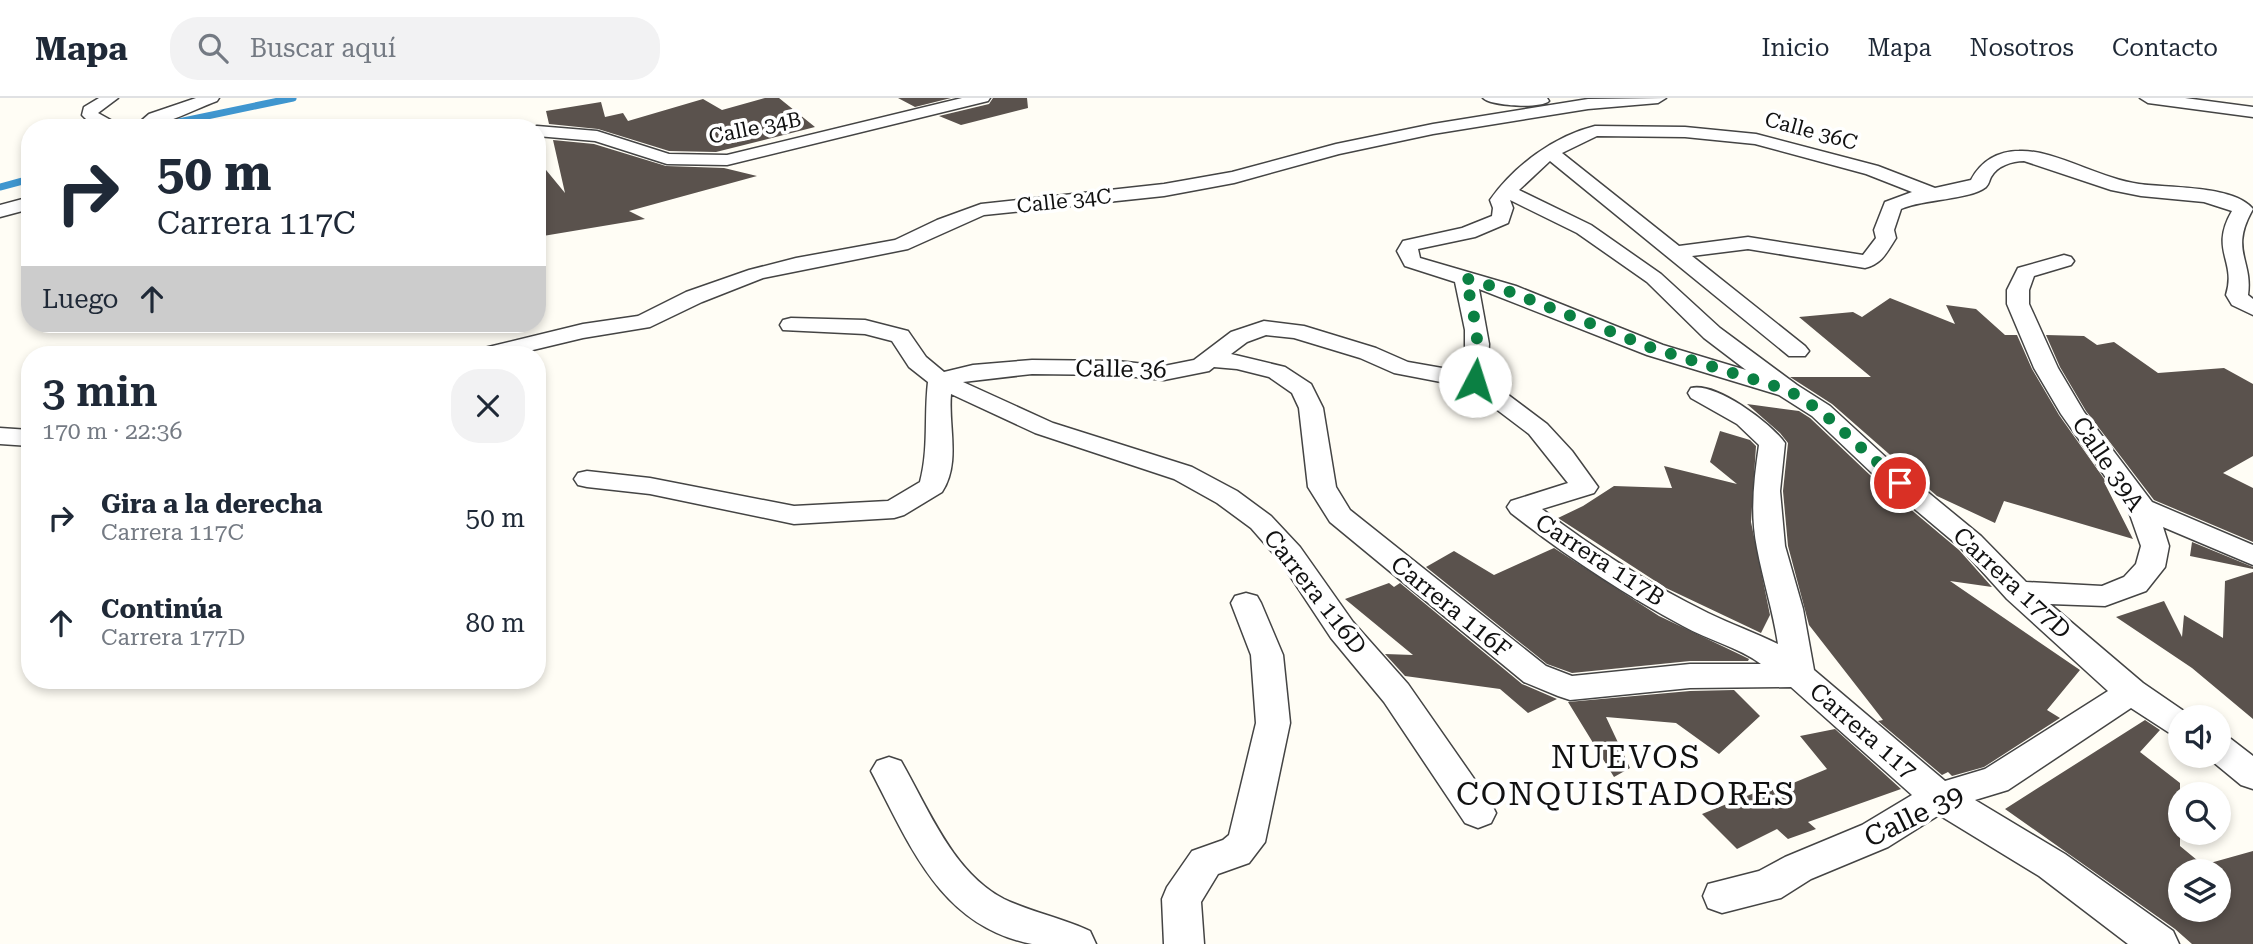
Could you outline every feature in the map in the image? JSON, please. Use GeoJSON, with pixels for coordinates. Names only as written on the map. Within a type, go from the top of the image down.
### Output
{"type":"FeatureCollection","features":[{"type":"Feature","properties":{"kind":"street"},"geometry":{"type":"LineString","coordinates":[[98,119],[90,115],[90,110],[110,98]]}},
{"type":"Feature","properties":{"kind":"street"},"geometry":{"type":"LineString","coordinates":[[154,119],[211,98]]}},
{"type":"Feature","properties":{"kind":"street","name":"Calle 34B"},"geometry":{"type":"LineString","coordinates":[[546,132],[597,136],[667,159],[727,160],[982,98]]}},
{"type":"Feature","properties":{"kind":"street"},"geometry":{"type":"LineString","coordinates":[[1491,98],[1588,104]]}},
{"type":"Feature","properties":{"kind":"street"},"geometry":{"type":"LineString","coordinates":[[2148,98],[2253,112]]}},
{"type":"Feature","properties":{"kind":"street"},"geometry":{"type":"LineString","coordinates":[[1652,99],[1685,132]]}},
{"type":"Feature","properties":{"kind":"street","name":"Calle 34C"},"geometry":{"type":"LineString","coordinates":[[521,346],[583,331],[642,322],[694,297],[756,274],[901,245],[944,224],[981,211],[1164,190],[1256,172],[1336,149],[1433,129],[1588,104],[1652,99]]}},
{"type":"Feature","properties":{"kind":"street","name":"Calle 36C"},"geometry":{"type":"LineString","coordinates":[[1465,278],[1412,262],[1407,251],[1410,245],[1472,233],[1501,219],[1503,208],[1499,200],[1533,163],[1595,131],[1685,132],[1756,139],[1872,170],[1931,192]]}},
{"type":"Feature","properties":{"kind":"street"},"geometry":{"type":"LineString","coordinates":[[1550,152],[1797,351]]}},
{"type":"Feature","properties":{"kind":"street"},"geometry":{"type":"LineString","coordinates":[[1676,252],[1748,243],[1865,262],[1872,259],[1886,238],[1884,230],[1892,206],[1931,192],[1964,191],[1979,183],[1981,176],[1993,164],[2014,156],[2029,156],[2083,176],[2129,188],[2235,203],[2243,209],[2233,227],[2232,245],[2241,284],[2237,295],[2247,304]]}},
{"type":"Feature","properties":{"kind":"street","name":"Carrera 177D"},"geometry":{"type":"LineString","coordinates":[[1509,192],[1584,229],[1654,278],[1712,334],[1821,411],[1882,468],[1971,542],[2018,592],[2132,692],[2168,715]]}},
{"type":"Feature","properties":{"kind":"street"},"geometry":{"type":"LineString","coordinates":[[0,211],[21,205]]}},
{"type":"Feature","properties":{"kind":"street"},"geometry":{"type":"LineString","coordinates":[[0,228],[21,224]]}},
{"type":"Feature","properties":{"kind":"street","name":"Calle 39A"},"geometry":{"type":"LineString","coordinates":[[2018,592],[2105,596],[2135,584],[2150,566],[2155,546],[2141,509],[2073,414],[2046,368],[2018,304],[2018,290],[2025,272],[2064,261]]}},
{"type":"Feature","properties":{"kind":"street"},"geometry":{"type":"LineString","coordinates":[[1465,278],[1520,296],[1655,349],[1788,390]]}},
{"type":"Feature","properties":{"kind":"street"},"geometry":{"type":"LineString","coordinates":[[1465,278],[1478,343],[1479,367],[1475,381]]}},
{"type":"Feature","properties":{"kind":"street"},"geometry":{"type":"LineString","coordinates":[[587,479],[650,486],[794,515],[894,509],[932,485],[940,457],[937,410],[940,380],[917,362],[900,336],[865,327],[791,325]]}},
{"type":"Feature","properties":{"kind":"street","name":"Calle 36"},"geometry":{"type":"LineString","coordinates":[[940,380],[973,372],[1032,367],[1117,368],[1164,373],[1201,366],[1239,337],[1264,328],[1296,331],[1337,342],[1402,368],[1475,381]]}},
{"type":"Feature","properties":{"kind":"street","name":"Carrera 116F"},"geometry":{"type":"LineString","coordinates":[[1211,360],[1237,362],[1277,372],[1302,389],[1311,408],[1322,487],[1340,516],[1469,623],[1543,678],[1570,688],[1690,676],[1799,675]]}},
{"type":"Feature","properties":{"kind":"street","name":"Carrera 116D"},"geometry":{"type":"LineString","coordinates":[[940,380],[1044,428],[1183,473],[1227,497],[1261,523],[1290,554],[1342,630],[1396,694],[1478,813]]}},
{"type":"Feature","properties":{"kind":"street","name":"Carrera 117B"},"geometry":{"type":"LineString","coordinates":[[1475,381],[1538,429],[1563,457],[1584,487],[1521,507],[1573,547],[1637,588],[1698,621],[1766,651],[1799,675]]}},
{"type":"Feature","properties":{"kind":"street","name":"Carrera 117"},"geometry":{"type":"LineString","coordinates":[[1700,393],[1746,419],[1772,443],[1766,491],[1771,546],[1788,610],[1799,675],[1939,797],[2052,865],[2159,944]]}},
{"type":"Feature","properties":{"kind":"street"},"geometry":{"type":"LineString","coordinates":[[0,436],[21,437]]}},
{"type":"Feature","properties":{"kind":"street"},"geometry":{"type":"LineString","coordinates":[[2141,509],[2253,556]]}},
{"type":"Feature","properties":{"kind":"street"},"geometry":{"type":"LineString","coordinates":[[1184,944],[1181,899],[1205,862],[1236,852],[1246,842],[1273,723],[1267,655],[1246,603]]}},
{"type":"Feature","properties":{"kind":"street","name":"Calle 39"},"geometry":{"type":"LineString","coordinates":[[1722,896],[1767,886],[1798,868],[1875,836],[1939,797],[1996,780],[2132,692]]}},
{"type":"Feature","properties":{"kind":"street"},"geometry":{"type":"LineString","coordinates":[[2231,758],[2253,775]]}},
{"type":"Feature","properties":{"kind":"street"},"geometry":{"type":"LineString","coordinates":[[889,771],[954,884],[984,907],[1059,934],[1076,944]]}},
{"type":"Feature","properties":{"kind":"building"},"geometry":{"type":"Polygon","coordinates":[[[765,98],[779,98],[815,127],[716,152],[669,151],[598,129],[549,124],[546,111],[601,102],[605,117],[623,113],[628,121],[703,99],[722,110],[765,98]]]}},
{"type":"Feature","properties":{"kind":"building"},"geometry":{"type":"Polygon","coordinates":[[[898,98],[951,98],[915,107],[898,98]]]}},
{"type":"Feature","properties":{"kind":"building"},"geometry":{"type":"Polygon","coordinates":[[[993,98],[1027,98],[1028,108],[961,125],[939,116],[989,104],[993,98]]]}},
{"type":"Feature","properties":{"kind":"building"},"geometry":{"type":"Polygon","coordinates":[[[553,140],[594,144],[666,166],[724,168],[757,176],[629,211],[645,219],[546,236],[546,170],[565,193],[553,140]]]}},
{"type":"Feature","properties":{"kind":"building"},"geometry":{"type":"Polygon","coordinates":[[[1890,298],[1955,324],[1946,305],[1976,309],[2005,335],[2017,335],[2032,369],[2059,415],[2107,483],[2104,482],[2133,539],[2004,501],[1995,523],[1937,496],[1832,404],[1790,377],[1871,377],[1799,317],[1853,312],[1862,317],[1890,298]]]}},
{"type":"Feature","properties":{"kind":"building"},"geometry":{"type":"Polygon","coordinates":[[[2046,335],[2084,336],[2097,345],[2114,342],[2158,373],[2224,368],[2253,384],[2253,456],[2223,473],[2253,488],[2253,542],[2154,500],[2086,411],[2060,367],[2046,335]]]}},
{"type":"Feature","properties":{"kind":"building"},"geometry":{"type":"Polygon","coordinates":[[[1747,404],[1799,411],[1810,418],[1871,476],[1959,550],[1992,587],[1950,581],[2080,670],[2047,710],[2060,718],[1984,767],[1952,776],[1948,772],[1942,775],[1878,721],[1883,720],[1809,625],[1788,546],[1783,491],[1788,443],[1747,404]]]}},
{"type":"Feature","properties":{"kind":"building"},"geometry":{"type":"Polygon","coordinates":[[[1720,431],[1750,440],[1756,446],[1751,522],[1770,615],[1761,633],[1666,588],[1558,518],[1614,486],[1672,488],[1664,466],[1737,484],[1710,462],[1720,431]]]}},
{"type":"Feature","properties":{"kind":"building"},"geometry":{"type":"Polygon","coordinates":[[[2192,542],[2253,567],[2253,569],[2190,556],[2192,542]]]}},
{"type":"Feature","properties":{"kind":"building"},"geometry":{"type":"Polygon","coordinates":[[[1554,548],[1659,616],[1749,659],[1748,661],[1690,661],[1572,673],[1547,664],[1426,567],[1454,551],[1494,575],[1554,548]]]}},
{"type":"Feature","properties":{"kind":"building"},"geometry":{"type":"Polygon","coordinates":[[[2253,572],[2253,719],[2192,668],[2116,617],[2164,601],[2182,637],[2184,615],[2223,638],[2225,581],[2253,572]]]}},
{"type":"Feature","properties":{"kind":"building"},"geometry":{"type":"Polygon","coordinates":[[[1389,583],[1394,587],[1400,583],[1522,684],[1557,699],[1528,713],[1500,689],[1405,676],[1385,654],[1413,655],[1345,599],[1389,583]]]}},
{"type":"Feature","properties":{"kind":"building"},"geometry":{"type":"Polygon","coordinates":[[[1734,690],[1760,716],[1719,754],[1676,723],[1606,717],[1630,768],[1614,777],[1568,702],[1690,691],[1734,690]]]}},
{"type":"Feature","properties":{"kind":"building"},"geometry":{"type":"Polygon","coordinates":[[[2145,720],[2160,730],[2140,752],[2179,782],[2168,782],[2168,845],[2180,845],[2196,859],[2168,859],[2168,922],[2231,922],[2231,859],[2224,859],[2253,851],[2253,944],[2192,944],[2175,929],[2005,809],[2145,720]]]}},
{"type":"Feature","properties":{"kind":"building"},"geometry":{"type":"Polygon","coordinates":[[[1835,729],[1901,789],[1808,822],[1816,829],[1788,839],[1777,829],[1737,849],[1702,814],[1769,787],[1774,791],[1827,769],[1800,736],[1835,729]]]}},
{"type":"Feature","properties":{"kind":"waterway"},"geometry":{"type":"LineString","coordinates":[[193,119],[293,98]]}},
{"type":"Feature","properties":{"kind":"waterway"},"geometry":{"type":"LineString","coordinates":[[0,187],[21,181]]}},
{"type":"Feature","properties":{"kind":"district","name":"NUEVOS CONQUISTADORES"},"geometry":{"type":"Point","coordinates":[1626,776]}},
{"type":"Feature","properties":{"kind":"route"},"geometry":{"type":"LineString","coordinates":[[1475,381],[1479,367],[1478,343],[1465,278],[1508,291],[1655,349],[1788,390],[1821,411],[1900,483]]}}]}
